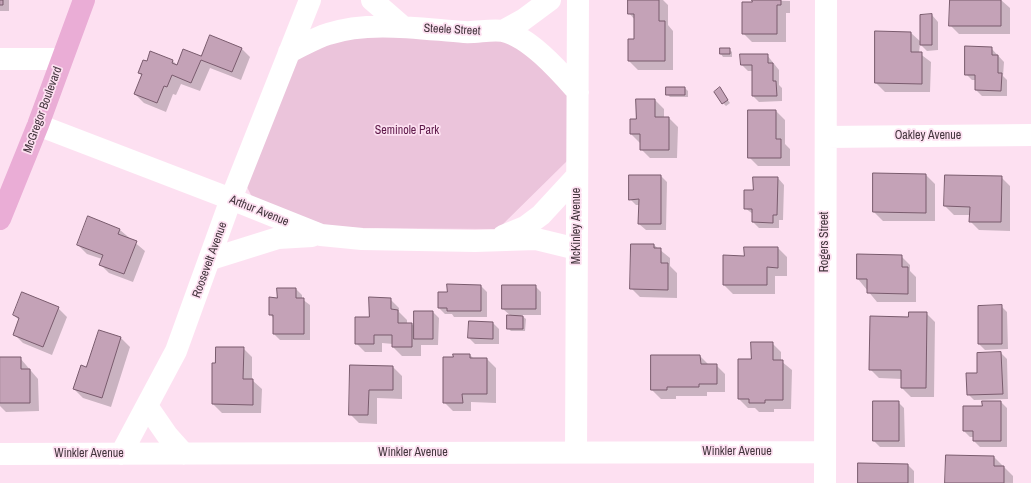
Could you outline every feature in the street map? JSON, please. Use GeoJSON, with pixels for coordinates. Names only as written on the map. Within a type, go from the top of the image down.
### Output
{"type":"FeatureCollection","features":[{"type":"Feature","properties":{"kind":"main road","name":"McGregor Boulevard"},"geometry":{"type":"LineString","coordinates":[[0,219],[38,125],[61,59],[84,0]]}},
{"type":"Feature","properties":{"kind":"street","name":"Roosevelt Avenue"},"geometry":{"type":"LineString","coordinates":[[121,454],[176,351],[232,199],[310,0]]}},
{"type":"Feature","properties":{"kind":"street"},"geometry":{"type":"LineString","coordinates":[[372,0],[402,26]]}},
{"type":"Feature","properties":{"kind":"street","name":"Steele Street"},"geometry":{"type":"LineString","coordinates":[[289,52],[328,34],[354,29],[402,26],[471,33],[503,31],[523,20],[550,0]]}},
{"type":"Feature","properties":{"kind":"street","name":"McKinley Avenue"},"geometry":{"type":"LineString","coordinates":[[576,452],[578,0]]}},
{"type":"Feature","properties":{"kind":"street","name":"Rogers Street"},"geometry":{"type":"LineString","coordinates":[[825,483],[826,0]]}},
{"type":"Feature","properties":{"kind":"street","name":"Steele Street"},"geometry":{"type":"LineString","coordinates":[[503,31],[521,39],[537,51],[560,72],[578,92]]}},
{"type":"Feature","properties":{"kind":"street"},"geometry":{"type":"LineString","coordinates":[[0,59],[61,59]]}},
{"type":"Feature","properties":{"kind":"street","name":"Arthur Avenue"},"geometry":{"type":"LineString","coordinates":[[38,125],[232,199],[321,235],[362,239],[492,241],[536,239],[577,249]]}},
{"type":"Feature","properties":{"kind":"street","name":"Oakley Avenue"},"geometry":{"type":"LineString","coordinates":[[826,136],[1031,135]]}},
{"type":"Feature","properties":{"kind":"street","name":"Arthur Avenue"},"geometry":{"type":"LineString","coordinates":[[492,241],[525,227],[541,215],[577,176]]}},
{"type":"Feature","properties":{"kind":"street"},"geometry":{"type":"LineString","coordinates":[[211,259],[278,238],[321,235]]}},
{"type":"Feature","properties":{"kind":"street"},"geometry":{"type":"LineString","coordinates":[[147,406],[166,435],[184,454]]}},
{"type":"Feature","properties":{"kind":"street","name":"Winkler Avenue"},"geometry":{"type":"LineString","coordinates":[[0,454],[825,452]]}},
{"type":"Feature","properties":{"kind":"green space","name":"Seminole Park"},"geometry":{"type":"Polygon","coordinates":[[[339,35],[500,37],[539,59],[567,91],[567,161],[498,229],[332,228],[252,197],[246,185],[294,62],[339,35]]]}},
{"type":"Feature","properties":{"kind":"building"},"geometry":{"type":"Polygon","coordinates":[[[0,0],[3,0],[3,5],[0,5],[0,0]]]}},
{"type":"Feature","properties":{"kind":"building"},"geometry":{"type":"Polygon","coordinates":[[[628,0],[659,0],[659,21],[665,21],[665,61],[628,61],[628,39],[634,39],[634,14],[628,14],[628,0]]]}},
{"type":"Feature","properties":{"kind":"building"},"geometry":{"type":"Polygon","coordinates":[[[752,0],[781,0],[781,5],[777,5],[777,34],[742,34],[742,2],[752,2],[752,0]]]}},
{"type":"Feature","properties":{"kind":"building"},"geometry":{"type":"Polygon","coordinates":[[[950,0],[1001,0],[1001,26],[949,26],[950,0]]]}},
{"type":"Feature","properties":{"kind":"building"},"geometry":{"type":"Polygon","coordinates":[[[932,14],[932,45],[920,45],[920,15],[932,14]]]}},
{"type":"Feature","properties":{"kind":"building"},"geometry":{"type":"Polygon","coordinates":[[[875,31],[911,32],[911,52],[922,52],[922,84],[875,83],[875,31]]]}},
{"type":"Feature","properties":{"kind":"building"},"geometry":{"type":"Polygon","coordinates":[[[210,35],[242,48],[232,72],[201,60],[191,83],[172,75],[167,87],[164,86],[157,103],[134,94],[142,74],[138,73],[143,60],[147,61],[150,51],[173,60],[172,63],[177,65],[183,49],[201,56],[210,35]]]}},
{"type":"Feature","properties":{"kind":"building"},"geometry":{"type":"Polygon","coordinates":[[[965,46],[992,47],[992,55],[998,55],[998,73],[1002,73],[1001,91],[975,90],[975,75],[965,75],[965,46]]]}},
{"type":"Feature","properties":{"kind":"building"},"geometry":{"type":"Polygon","coordinates":[[[720,48],[730,48],[730,54],[720,54],[720,48]]]}},
{"type":"Feature","properties":{"kind":"building"},"geometry":{"type":"Polygon","coordinates":[[[740,54],[768,54],[768,63],[773,63],[773,81],[776,81],[777,96],[752,96],[752,65],[741,65],[740,54]]]}},
{"type":"Feature","properties":{"kind":"building"},"geometry":{"type":"Polygon","coordinates":[[[666,87],[685,87],[685,95],[666,95],[666,87]]]}},
{"type":"Feature","properties":{"kind":"building"},"geometry":{"type":"Polygon","coordinates":[[[720,87],[728,100],[722,104],[714,92],[720,87]]]}},
{"type":"Feature","properties":{"kind":"building"},"geometry":{"type":"Polygon","coordinates":[[[636,99],[655,99],[655,117],[669,117],[669,150],[640,150],[640,134],[630,134],[630,119],[636,119],[636,99]]]}},
{"type":"Feature","properties":{"kind":"building"},"geometry":{"type":"Polygon","coordinates":[[[748,110],[776,110],[776,139],[781,139],[781,158],[748,158],[748,110]]]}},
{"type":"Feature","properties":{"kind":"building"},"geometry":{"type":"Polygon","coordinates":[[[873,173],[926,174],[926,213],[873,212],[873,173]]]}},
{"type":"Feature","properties":{"kind":"building"},"geometry":{"type":"Polygon","coordinates":[[[629,175],[661,175],[661,224],[638,224],[639,199],[629,200],[629,175]]]}},
{"type":"Feature","properties":{"kind":"building"},"geometry":{"type":"Polygon","coordinates":[[[945,175],[1002,176],[1001,222],[969,222],[970,207],[944,206],[945,175]]]}},
{"type":"Feature","properties":{"kind":"building"},"geometry":{"type":"Polygon","coordinates":[[[753,177],[778,177],[777,215],[773,215],[773,223],[752,222],[752,209],[744,209],[744,190],[753,190],[753,177]]]}},
{"type":"Feature","properties":{"kind":"building"},"geometry":{"type":"Polygon","coordinates":[[[88,216],[120,229],[118,234],[137,241],[124,274],[99,265],[103,255],[77,245],[88,216]]]}},
{"type":"Feature","properties":{"kind":"building"},"geometry":{"type":"Polygon","coordinates":[[[631,244],[654,244],[654,248],[661,248],[661,263],[668,263],[668,290],[630,289],[631,244]]]}},
{"type":"Feature","properties":{"kind":"building"},"geometry":{"type":"Polygon","coordinates":[[[744,247],[778,247],[778,268],[767,267],[767,285],[723,285],[723,255],[744,256],[744,247]]]}},
{"type":"Feature","properties":{"kind":"building"},"geometry":{"type":"Polygon","coordinates":[[[857,254],[902,255],[902,267],[908,267],[908,294],[867,293],[867,279],[857,279],[857,254]]]}},
{"type":"Feature","properties":{"kind":"building"},"geometry":{"type":"Polygon","coordinates":[[[447,284],[481,285],[481,311],[447,311],[447,308],[438,308],[438,292],[447,292],[447,284]]]}},
{"type":"Feature","properties":{"kind":"building"},"geometry":{"type":"Polygon","coordinates":[[[502,285],[536,285],[536,309],[502,309],[502,285]]]}},
{"type":"Feature","properties":{"kind":"building"},"geometry":{"type":"Polygon","coordinates":[[[277,288],[296,288],[296,298],[304,298],[304,334],[273,334],[273,315],[269,315],[269,297],[277,298],[277,288]]]}},
{"type":"Feature","properties":{"kind":"building"},"geometry":{"type":"Polygon","coordinates":[[[22,292],[59,307],[43,347],[13,335],[19,318],[13,315],[22,292]]]}},
{"type":"Feature","properties":{"kind":"building"},"geometry":{"type":"Polygon","coordinates":[[[369,297],[391,298],[391,309],[398,310],[398,323],[412,323],[412,347],[392,347],[392,335],[374,335],[374,344],[355,344],[355,317],[369,317],[369,297]]]}},
{"type":"Feature","properties":{"kind":"building"},"geometry":{"type":"Polygon","coordinates":[[[1002,305],[1002,344],[978,344],[978,306],[1002,305]]]}},
{"type":"Feature","properties":{"kind":"building"},"geometry":{"type":"Polygon","coordinates":[[[414,311],[433,311],[433,339],[414,339],[414,311]]]}},
{"type":"Feature","properties":{"kind":"building"},"geometry":{"type":"Polygon","coordinates":[[[909,312],[927,312],[926,388],[901,388],[901,370],[869,370],[870,316],[908,317],[909,312]]]}},
{"type":"Feature","properties":{"kind":"building"},"geometry":{"type":"Polygon","coordinates":[[[507,315],[523,316],[523,329],[507,329],[507,315]]]}},
{"type":"Feature","properties":{"kind":"building"},"geometry":{"type":"Polygon","coordinates":[[[469,321],[493,322],[493,339],[468,338],[469,321]]]}},
{"type":"Feature","properties":{"kind":"building"},"geometry":{"type":"Polygon","coordinates":[[[99,330],[121,337],[102,398],[73,389],[81,365],[86,367],[99,330]]]}},
{"type":"Feature","properties":{"kind":"building"},"geometry":{"type":"Polygon","coordinates":[[[751,342],[773,342],[773,360],[783,360],[783,400],[765,400],[765,403],[749,403],[749,399],[738,399],[738,359],[751,359],[751,342]]]}},
{"type":"Feature","properties":{"kind":"building"},"geometry":{"type":"Polygon","coordinates":[[[216,347],[244,347],[243,379],[253,379],[253,405],[212,404],[212,363],[215,363],[216,347]]]}},
{"type":"Feature","properties":{"kind":"building"},"geometry":{"type":"Polygon","coordinates":[[[1001,352],[1003,394],[967,395],[966,373],[977,373],[977,353],[1001,352]]]}},
{"type":"Feature","properties":{"kind":"building"},"geometry":{"type":"Polygon","coordinates":[[[453,354],[470,354],[470,358],[487,358],[487,394],[462,394],[463,403],[443,403],[443,357],[453,357],[453,354]]]}},
{"type":"Feature","properties":{"kind":"building"},"geometry":{"type":"Polygon","coordinates":[[[651,355],[700,355],[701,364],[717,364],[717,384],[699,384],[699,387],[667,387],[667,390],[651,390],[651,355]]]}},
{"type":"Feature","properties":{"kind":"building"},"geometry":{"type":"Polygon","coordinates":[[[0,357],[21,357],[21,369],[30,369],[30,403],[0,403],[0,357]]]}},
{"type":"Feature","properties":{"kind":"building"},"geometry":{"type":"Polygon","coordinates":[[[350,365],[393,366],[393,390],[369,390],[368,415],[349,415],[350,365]]]}},
{"type":"Feature","properties":{"kind":"building"},"geometry":{"type":"Polygon","coordinates":[[[873,401],[899,401],[899,441],[873,441],[873,401]]]}},
{"type":"Feature","properties":{"kind":"building"},"geometry":{"type":"Polygon","coordinates":[[[982,401],[1001,401],[1001,441],[973,441],[973,431],[963,431],[963,406],[982,406],[982,401]]]}},
{"type":"Feature","properties":{"kind":"building"},"geometry":{"type":"Polygon","coordinates":[[[946,455],[994,456],[994,466],[1004,466],[1004,483],[945,483],[946,455]]]}},
{"type":"Feature","properties":{"kind":"building"},"geometry":{"type":"Polygon","coordinates":[[[858,463],[908,464],[908,483],[858,483],[858,463]]]}}]}
